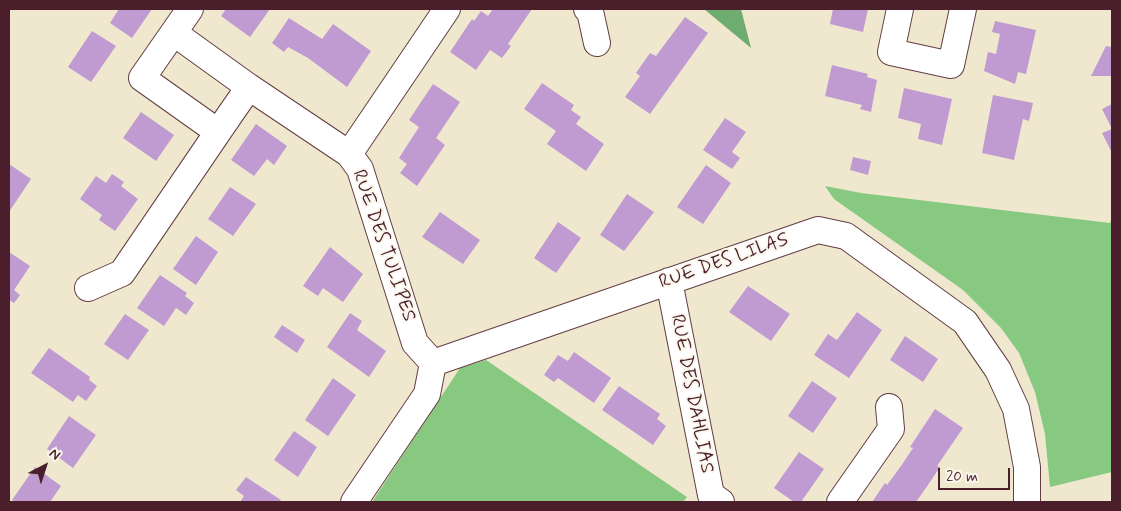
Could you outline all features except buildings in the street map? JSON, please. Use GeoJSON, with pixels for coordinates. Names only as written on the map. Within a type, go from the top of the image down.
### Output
{"type":"FeatureCollection","features":[{"type":"Feature","properties":{"kind":"street"},"geometry":{"type":"LineString","coordinates":[[190,9],[142,78],[218,132]]}},
{"type":"Feature","properties":{"kind":"street"},"geometry":{"type":"LineString","coordinates":[[349,154],[447,9]]}},
{"type":"Feature","properties":{"kind":"street"},"geometry":{"type":"LineString","coordinates":[[587,9],[590,11],[597,43]]}},
{"type":"Feature","properties":{"kind":"street"},"geometry":{"type":"LineString","coordinates":[[900,9],[891,52],[951,65],[963,9]]}},
{"type":"Feature","properties":{"kind":"street","name":"RUE DES TULIPES"},"geometry":{"type":"LineString","coordinates":[[174,33],[249,87],[349,154],[360,170],[415,343],[433,363]]}},
{"type":"Feature","properties":{"kind":"street"},"geometry":{"type":"LineString","coordinates":[[88,288],[122,273],[249,87]]}},
{"type":"Feature","properties":{"kind":"street","name":"RUE DES LILAS"},"geometry":{"type":"LineString","coordinates":[[433,363],[818,230],[846,236],[965,322],[998,370],[1016,409],[1026,467],[1027,502]]}},
{"type":"Feature","properties":{"kind":"street","name":"RUE DES DAHLIAS"},"geometry":{"type":"LineString","coordinates":[[669,281],[711,496],[721,502]]}},
{"type":"Feature","properties":{"kind":"street"},"geometry":{"type":"LineString","coordinates":[[354,502],[427,394],[433,363]]}},
{"type":"Feature","properties":{"kind":"street"},"geometry":{"type":"LineString","coordinates":[[840,502],[891,429],[889,407]]}},
{"type":"Feature","properties":{"kind":"green space"},"geometry":{"type":"Polygon","coordinates":[[[704,9],[741,9],[751,48],[704,9]]]}},
{"type":"Feature","properties":{"kind":"green space"},"geometry":{"type":"Polygon","coordinates":[[[825,186],[861,193],[1110,223],[1112,217],[1112,472],[1050,487],[1045,434],[1035,392],[1019,353],[1001,328],[963,290],[834,199],[825,186]]]}},
{"type":"Feature","properties":{"kind":"green space"},"geometry":{"type":"Polygon","coordinates":[[[486,360],[687,497],[683,502],[372,502],[460,368],[486,360]]]}}]}
